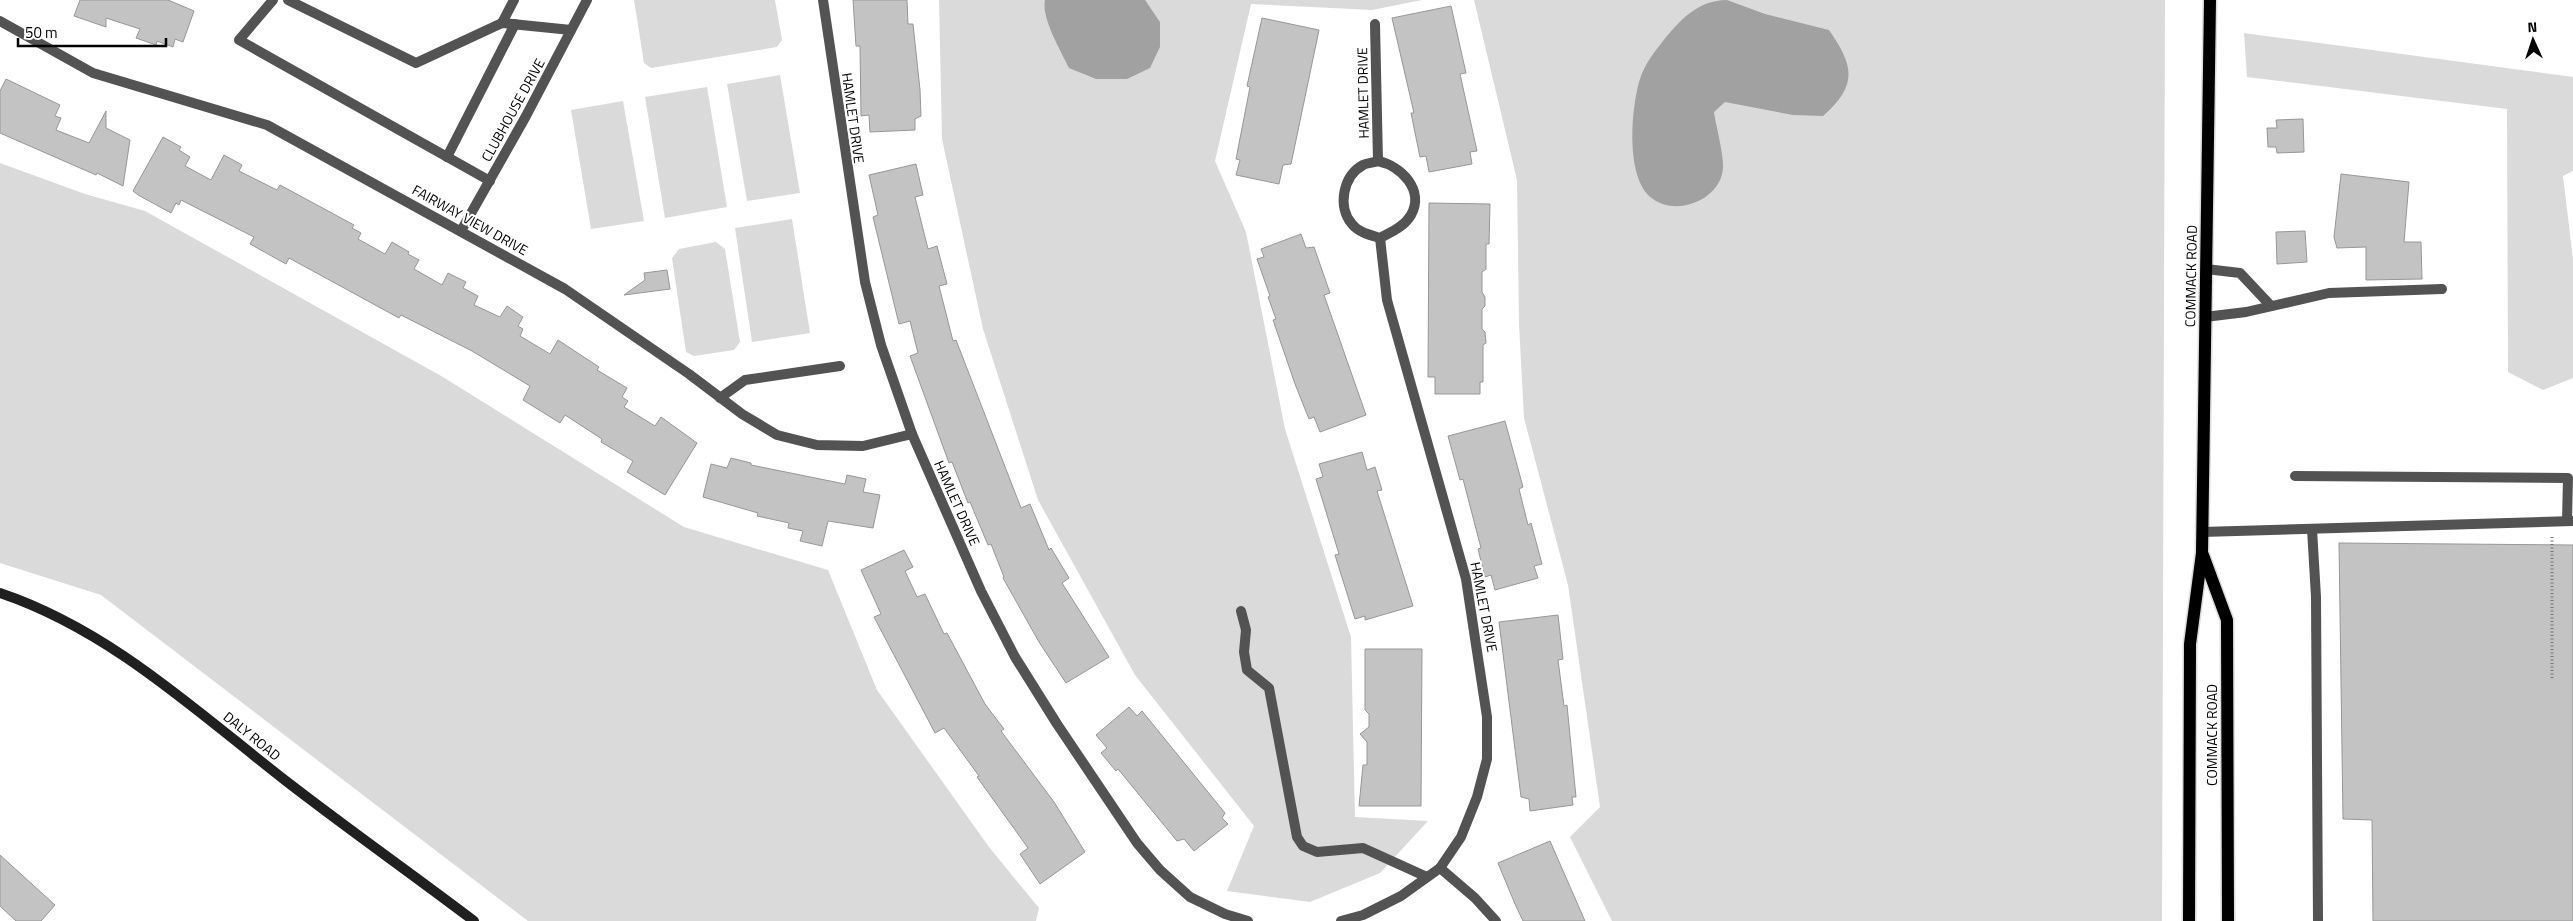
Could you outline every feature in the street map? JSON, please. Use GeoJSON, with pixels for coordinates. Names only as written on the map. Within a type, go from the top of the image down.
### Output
{"type":"FeatureCollection","features":[{"type":"Feature","properties":{"kind":"main road","name":"COMMACK ROAD"},"geometry":{"type":"LineString","coordinates":[[2189,921],[2190,644],[2202,553],[2210,0]]}},
{"type":"Feature","properties":{"kind":"main road","name":"COMMACK ROAD"},"geometry":{"type":"LineString","coordinates":[[2202,553],[2227,620],[2228,921]]}},
{"type":"Feature","properties":{"kind":"main road","name":"DALY ROAD"},"geometry":{"type":"LineString","coordinates":[[0,593],[82,629],[166,685],[287,782],[474,921]]}},
{"type":"Feature","properties":{"kind":"street"},"geometry":{"type":"LineString","coordinates":[[272,0],[239,40],[490,181]]}},
{"type":"Feature","properties":{"kind":"street"},"geometry":{"type":"LineString","coordinates":[[288,0],[416,63],[502,23],[571,30]]}},
{"type":"Feature","properties":{"kind":"street"},"geometry":{"type":"LineString","coordinates":[[502,23],[514,0]]}},
{"type":"Feature","properties":{"kind":"street","name":"CLUBHOUSE DRIVE"},"geometry":{"type":"LineString","coordinates":[[461,231],[490,181],[587,0]]}},
{"type":"Feature","properties":{"kind":"street","name":"HAMLET DRIVE"},"geometry":{"type":"LineString","coordinates":[[823,0],[865,282],[880,345],[912,434],[981,591],[1015,657],[1095,782],[1160,870],[1190,897],[1225,914],[1248,921]]}},
{"type":"Feature","properties":{"kind":"street","name":"FAIRWAY VIEW DRIVE"},"geometry":{"type":"LineString","coordinates":[[0,21],[93,73],[267,125],[565,289],[627,330],[742,414],[777,435],[817,445],[863,446],[912,434]]}},
{"type":"Feature","properties":{"kind":"street"},"geometry":{"type":"LineString","coordinates":[[447,157],[515,24]]}},
{"type":"Feature","properties":{"kind":"street","name":"HAMLET DRIVE"},"geometry":{"type":"LineString","coordinates":[[1375,24],[1378,161]]}},
{"type":"Feature","properties":{"kind":"street"},"geometry":{"type":"LineString","coordinates":[[1378,161],[1390,164],[1409,179],[1414,198],[1412,215],[1398,229],[1380,238],[1364,233],[1352,225],[1346,215],[1343,201],[1345,187],[1351,175],[1363,165],[1378,161]]}},
{"type":"Feature","properties":{"kind":"street","name":"HAMLET DRIVE"},"geometry":{"type":"LineString","coordinates":[[1341,921],[1363,915],[1393,900],[1440,868],[1462,837],[1478,797],[1487,759],[1488,717],[1466,579],[1387,300],[1380,238]]}},
{"type":"Feature","properties":{"kind":"street"},"geometry":{"type":"LineString","coordinates":[[2206,269],[2240,272],[2271,306]]}},
{"type":"Feature","properties":{"kind":"street"},"geometry":{"type":"LineString","coordinates":[[2205,316],[2246,312],[2329,293],[2442,289]]}},
{"type":"Feature","properties":{"kind":"street"},"geometry":{"type":"LineString","coordinates":[[720,398],[745,380],[840,366]]}},
{"type":"Feature","properties":{"kind":"street"},"geometry":{"type":"LineString","coordinates":[[2202,532],[2570,521],[2568,478],[2295,476]]}},
{"type":"Feature","properties":{"kind":"street"},"geometry":{"type":"LineString","coordinates":[[2312,528],[2316,597],[2318,921]]}},
{"type":"Feature","properties":{"kind":"street"},"geometry":{"type":"LineString","coordinates":[[1241,611],[1246,630],[1244,652],[1247,670],[1269,688],[1297,837],[1303,846],[1317,852],[1363,848],[1427,877]]}},
{"type":"Feature","properties":{"kind":"street"},"geometry":{"type":"LineString","coordinates":[[1440,868],[1475,898],[1496,921]]}},
{"type":"Feature","properties":{"kind":"path"},"geometry":{"type":"LineString","coordinates":[[2552,521],[2552,678]]}},
{"type":"Feature","properties":{"kind":"shaded area"},"geometry":{"type":"Polygon","coordinates":[[[634,0],[775,0],[782,40],[777,47],[651,68],[644,63],[634,0]]]}},
{"type":"Feature","properties":{"kind":"shaded area"},"geometry":{"type":"Polygon","coordinates":[[[939,0],[1422,0],[1372,10],[1251,4],[1215,161],[1246,232],[1285,429],[1351,637],[1355,817],[1428,821],[1380,873],[1310,902],[1227,891],[1254,826],[1135,675],[1038,500],[983,329],[942,139],[939,0]]]}},
{"type":"Feature","properties":{"kind":"shaded area"},"geometry":{"type":"Polygon","coordinates":[[[1045,0],[1145,0],[1160,22],[1160,47],[1150,68],[1127,79],[1096,79],[1069,68],[1049,25],[1046,16],[1045,0]]]}},
{"type":"Feature","properties":{"kind":"shaded area"},"geometry":{"type":"Polygon","coordinates":[[[1474,0],[2165,0],[2162,921],[1612,921],[1570,837],[1600,807],[1568,585],[1524,418],[1519,324],[1517,180],[1474,0]]]}},
{"type":"Feature","properties":{"kind":"shaded area"},"geometry":{"type":"Polygon","coordinates":[[[1727,0],[1765,14],[1829,30],[1844,54],[1848,75],[1847,85],[1842,95],[1823,116],[1793,115],[1725,102],[1714,112],[1723,162],[1720,179],[1715,188],[1697,202],[1674,206],[1663,204],[1653,199],[1644,189],[1637,176],[1634,159],[1632,141],[1633,122],[1637,89],[1641,76],[1654,53],[1669,33],[1683,19],[1698,7],[1707,3],[1727,0]]]}},
{"type":"Feature","properties":{"kind":"shaded area"},"geometry":{"type":"Polygon","coordinates":[[[2244,33],[2573,77],[2573,171],[2563,176],[2573,259],[2573,378],[2543,390],[2508,372],[2507,109],[2247,77],[2244,33]]]}},
{"type":"Feature","properties":{"kind":"shaded area"},"geometry":{"type":"Polygon","coordinates":[[[780,75],[800,193],[747,201],[727,84],[780,75]]]}},
{"type":"Feature","properties":{"kind":"shaded area"},"geometry":{"type":"Polygon","coordinates":[[[707,87],[727,207],[665,218],[645,97],[707,87]]]}},
{"type":"Feature","properties":{"kind":"shaded area"},"geometry":{"type":"Polygon","coordinates":[[[623,101],[644,221],[591,229],[571,110],[623,101]]]}},
{"type":"Feature","properties":{"kind":"shaded area"},"geometry":{"type":"Polygon","coordinates":[[[0,163],[85,194],[145,211],[443,377],[684,527],[828,570],[877,690],[989,847],[1039,908],[1036,921],[528,921],[101,595],[0,563],[0,163]]]}},
{"type":"Feature","properties":{"kind":"shaded area"},"geometry":{"type":"Polygon","coordinates":[[[792,219],[810,333],[752,342],[735,228],[792,219]]]}},
{"type":"Feature","properties":{"kind":"shaded area"},"geometry":{"type":"Polygon","coordinates":[[[716,242],[725,249],[740,342],[734,350],[694,356],[686,352],[672,258],[679,249],[716,242]]]}},
{"type":"Feature","properties":{"kind":"building"},"geometry":{"type":"Polygon","coordinates":[[[80,0],[168,0],[194,11],[183,42],[175,39],[173,47],[157,41],[156,45],[136,38],[140,29],[106,18],[106,27],[74,16],[80,0]]]}},
{"type":"Feature","properties":{"kind":"building"},"geometry":{"type":"Polygon","coordinates":[[[853,0],[907,0],[908,24],[913,24],[920,90],[921,116],[915,119],[915,130],[870,132],[869,115],[861,116],[860,46],[856,46],[853,0]]]}},
{"type":"Feature","properties":{"kind":"building"},"geometry":{"type":"Polygon","coordinates":[[[1451,6],[1466,73],[1460,74],[1477,151],[1470,152],[1472,164],[1429,172],[1426,156],[1420,157],[1411,113],[1414,113],[1392,18],[1451,6]]]}},
{"type":"Feature","properties":{"kind":"building"},"geometry":{"type":"Polygon","coordinates":[[[1262,18],[1319,30],[1291,164],[1283,165],[1279,184],[1236,175],[1240,160],[1236,159],[1250,87],[1247,86],[1262,18]]]}},
{"type":"Feature","properties":{"kind":"building"},"geometry":{"type":"Polygon","coordinates":[[[6,79],[60,105],[55,116],[61,118],[56,130],[89,143],[106,111],[106,128],[130,140],[123,186],[97,173],[96,175],[0,133],[0,91],[6,79]]]}},
{"type":"Feature","properties":{"kind":"building"},"geometry":{"type":"Polygon","coordinates":[[[2303,119],[2304,152],[2277,153],[2276,147],[2268,147],[2267,128],[2277,128],[2276,120],[2303,119]]]}},
{"type":"Feature","properties":{"kind":"building"},"geometry":{"type":"Polygon","coordinates":[[[163,137],[181,147],[179,150],[190,157],[185,166],[211,180],[224,155],[242,165],[239,171],[277,190],[280,185],[354,225],[352,228],[361,233],[358,239],[385,254],[392,242],[409,252],[408,254],[419,260],[414,269],[442,285],[448,273],[466,282],[463,288],[478,296],[474,305],[500,317],[507,306],[523,317],[518,326],[523,329],[520,336],[550,354],[558,340],[599,367],[597,370],[627,388],[622,397],[628,401],[624,407],[655,426],[661,417],[697,443],[665,495],[627,472],[633,461],[601,442],[602,439],[565,415],[560,423],[523,400],[530,386],[472,351],[401,315],[399,318],[289,258],[286,264],[250,244],[254,237],[181,200],[179,205],[176,203],[171,213],[138,195],[133,191],[163,137]]]}},
{"type":"Feature","properties":{"kind":"building"},"geometry":{"type":"Polygon","coordinates":[[[916,164],[923,195],[915,197],[928,249],[937,246],[947,284],[939,286],[953,341],[956,340],[1021,508],[1030,504],[1049,550],[1051,548],[1069,578],[1062,583],[1109,657],[1066,683],[1039,642],[1003,578],[991,544],[988,545],[970,502],[968,503],[952,462],[949,463],[910,356],[918,353],[910,321],[899,324],[873,217],[878,215],[869,175],[916,164]]]}},
{"type":"Feature","properties":{"kind":"building"},"geometry":{"type":"Polygon","coordinates":[[[2341,174],[2409,182],[2404,242],[2421,242],[2422,279],[2366,280],[2366,247],[2337,248],[2334,237],[2341,174]]]}},
{"type":"Feature","properties":{"kind":"building"},"geometry":{"type":"Polygon","coordinates":[[[1429,203],[1490,204],[1489,244],[1486,244],[1486,269],[1482,272],[1482,292],[1485,297],[1485,306],[1482,309],[1482,329],[1485,332],[1486,343],[1483,345],[1483,382],[1480,382],[1480,394],[1435,394],[1435,377],[1428,377],[1429,203]]]}},
{"type":"Feature","properties":{"kind":"building"},"geometry":{"type":"Polygon","coordinates":[[[2305,231],[2307,262],[2277,264],[2276,232],[2305,231]]]}},
{"type":"Feature","properties":{"kind":"building"},"geometry":{"type":"Polygon","coordinates":[[[1301,234],[1306,248],[1314,247],[1330,293],[1324,295],[1366,415],[1320,432],[1314,417],[1309,419],[1295,384],[1273,320],[1276,319],[1268,297],[1270,296],[1257,259],[1264,257],[1261,249],[1301,234]]]}},
{"type":"Feature","properties":{"kind":"building"},"geometry":{"type":"Polygon","coordinates":[[[667,270],[670,289],[624,295],[645,280],[644,273],[667,270]]]}},
{"type":"Feature","properties":{"kind":"building"},"geometry":{"type":"Polygon","coordinates":[[[1505,421],[1523,487],[1519,489],[1528,525],[1531,523],[1542,564],[1534,566],[1538,578],[1495,590],[1491,575],[1485,577],[1478,549],[1481,548],[1463,479],[1460,480],[1448,436],[1505,421]]]}},
{"type":"Feature","properties":{"kind":"building"},"geometry":{"type":"Polygon","coordinates":[[[1362,452],[1367,470],[1375,467],[1382,490],[1377,491],[1413,606],[1365,620],[1365,616],[1355,619],[1335,555],[1339,554],[1316,479],[1323,477],[1319,464],[1362,452]]]}},
{"type":"Feature","properties":{"kind":"building"},"geometry":{"type":"Polygon","coordinates":[[[731,458],[751,463],[751,465],[845,484],[847,475],[866,479],[863,492],[880,495],[873,528],[828,521],[822,546],[800,541],[803,531],[788,528],[789,523],[757,516],[758,513],[703,497],[711,464],[727,468],[731,458]]]}},
{"type":"Feature","properties":{"kind":"building"},"geometry":{"type":"Polygon","coordinates":[[[2339,543],[2573,545],[2573,921],[2373,921],[2372,820],[2343,819],[2339,543]]]}},
{"type":"Feature","properties":{"kind":"building"},"geometry":{"type":"Polygon","coordinates":[[[904,550],[913,567],[905,571],[917,597],[925,594],[944,634],[947,633],[985,704],[1004,729],[1001,731],[1054,802],[1085,852],[1040,884],[1020,854],[1028,848],[977,777],[979,776],[944,728],[935,733],[874,617],[881,614],[861,570],[904,550]]]}},
{"type":"Feature","properties":{"kind":"building"},"geometry":{"type":"Polygon","coordinates":[[[1558,615],[1563,659],[1558,660],[1564,706],[1567,705],[1576,797],[1572,797],[1573,805],[1530,811],[1529,799],[1521,797],[1499,622],[1558,615]]]}},
{"type":"Feature","properties":{"kind":"building"},"geometry":{"type":"Polygon","coordinates":[[[1365,649],[1422,649],[1421,806],[1359,806],[1363,765],[1367,765],[1367,742],[1360,734],[1369,727],[1369,714],[1365,710],[1365,649]]]}},
{"type":"Feature","properties":{"kind":"building"},"geometry":{"type":"Polygon","coordinates":[[[1129,707],[1137,716],[1142,711],[1225,813],[1222,818],[1228,824],[1194,851],[1184,839],[1177,841],[1118,769],[1116,771],[1101,753],[1107,748],[1096,735],[1129,707]]]}},
{"type":"Feature","properties":{"kind":"building"},"geometry":{"type":"Polygon","coordinates":[[[1550,841],[1585,921],[1523,921],[1515,904],[1498,863],[1550,841]]]}},
{"type":"Feature","properties":{"kind":"building"},"geometry":{"type":"Polygon","coordinates":[[[0,855],[55,905],[41,921],[16,921],[0,906],[0,855]]]}}]}
